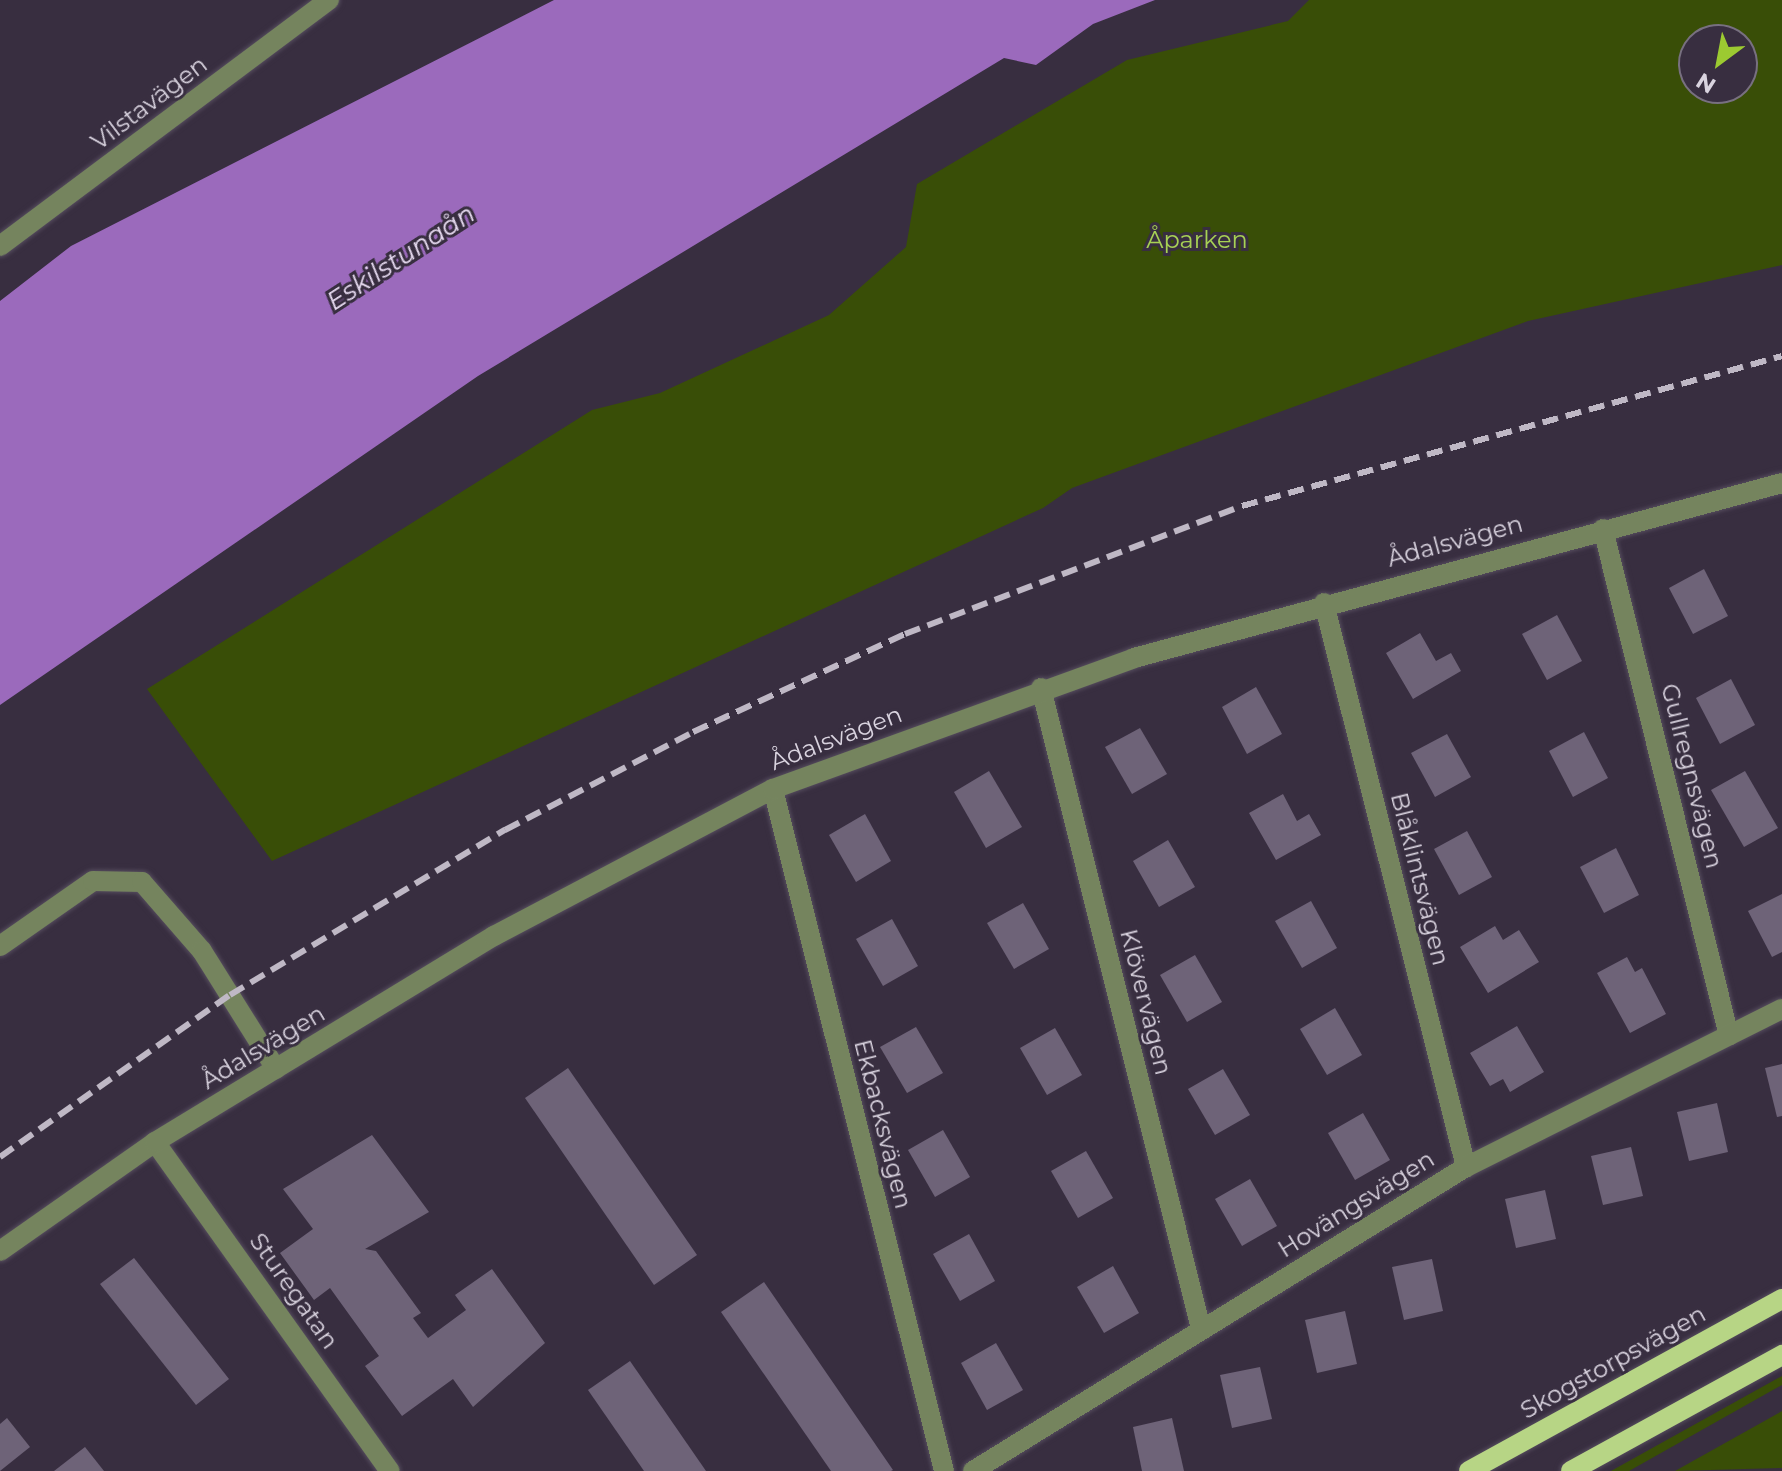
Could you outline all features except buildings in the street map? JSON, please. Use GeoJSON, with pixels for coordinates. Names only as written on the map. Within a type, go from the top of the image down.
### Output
{"type":"FeatureCollection","features":[{"type":"Feature","properties":{"kind":"main road","name":"Skogstorpsvägen"},"geometry":{"type":"LineString","coordinates":[[1469,1471],[1782,1299]]}},
{"type":"Feature","properties":{"kind":"main road"},"geometry":{"type":"LineString","coordinates":[[1571,1471],[1782,1355]]}},
{"type":"Feature","properties":{"kind":"street","name":"Vilstavägen"},"geometry":{"type":"LineString","coordinates":[[0,246],[329,0]]}},
{"type":"Feature","properties":{"kind":"street","name":"Ådalsvägen"},"geometry":{"type":"LineString","coordinates":[[0,1251],[155,1142],[494,936],[773,789],[1041,688],[1324,603],[1782,483]]}},
{"type":"Feature","properties":{"kind":"street","name":"Gullregnsvägen"},"geometry":{"type":"LineString","coordinates":[[1603,529],[1729,1036]]}},
{"type":"Feature","properties":{"kind":"street","name":"Blåklintsvägen"},"geometry":{"type":"LineString","coordinates":[[1324,603],[1466,1167]]}},
{"type":"Feature","properties":{"kind":"street","name":"Klövervägen"},"geometry":{"type":"LineString","coordinates":[[1041,688],[1201,1329]]}},
{"type":"Feature","properties":{"kind":"street","name":"Ekbacksvägen"},"geometry":{"type":"LineString","coordinates":[[773,789],[944,1471]]}},
{"type":"Feature","properties":{"kind":"street"},"geometry":{"type":"LineString","coordinates":[[0,946],[93,881],[142,882],[202,951],[276,1069]]}},
{"type":"Feature","properties":{"kind":"street","name":"Hovängsvägen"},"geometry":{"type":"LineString","coordinates":[[973,1471],[1466,1167],[1782,1009]]}},
{"type":"Feature","properties":{"kind":"street","name":"Sturegatan"},"geometry":{"type":"LineString","coordinates":[[155,1142],[390,1471]]}},
{"type":"Feature","properties":{"kind":"green space","name":"Åparken"},"geometry":{"type":"Polygon","coordinates":[[[1309,0],[1782,0],[1782,265],[1528,321],[1072,488],[1043,508],[272,861],[147,689],[592,410],[660,393],[829,315],[906,247],[917,184],[1127,60],[1288,21],[1309,0]]]}},
{"type":"Feature","properties":{"kind":"green space"},"geometry":{"type":"Polygon","coordinates":[[[1782,1376],[1782,1385],[1629,1471],[1611,1471],[1782,1376]]]}},
{"type":"Feature","properties":{"kind":"green space"},"geometry":{"type":"Polygon","coordinates":[[[1782,1411],[1782,1468],[1675,1471],[1768,1419],[1782,1411]]]}},
{"type":"Feature","properties":{"kind":"water","name":"Eskilstunaån"},"geometry":{"type":"Polygon","coordinates":[[[554,0],[1155,0],[1093,24],[1036,65],[1004,58],[478,376],[0,705],[0,301],[71,246],[554,0]]]}},
{"type":"Feature","properties":{"kind":"railway"},"geometry":{"type":"LineString","coordinates":[[0,1157],[230,995],[505,830],[693,732],[905,634],[1242,506],[1782,356]]}}]}
